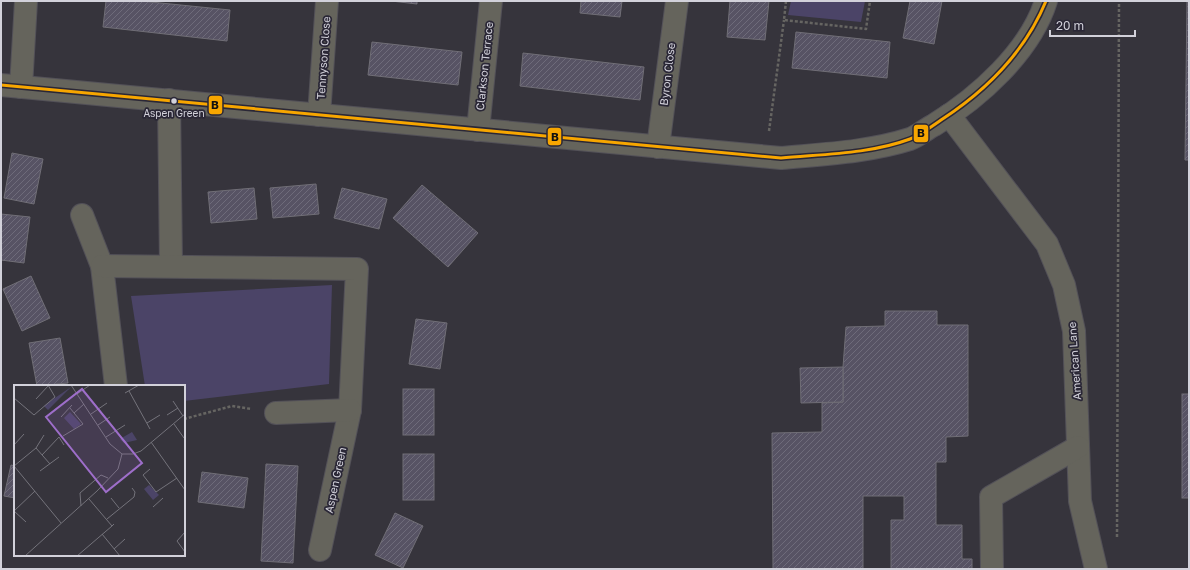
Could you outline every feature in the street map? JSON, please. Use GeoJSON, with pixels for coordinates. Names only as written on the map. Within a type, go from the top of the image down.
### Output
{"type":"FeatureCollection","features":[{"type":"Feature","properties":{"kind":"street"},"geometry":{"type":"LineString","coordinates":[[26,1],[11,86],[765,158],[781,158],[861,150],[912,138],[949,115],[988,85],[1018,52],[1043,12],[1046,1]]}},
{"type":"Feature","properties":{"kind":"street","name":"Tennyson Close"},"geometry":{"type":"LineString","coordinates":[[319,115],[328,1]]}},
{"type":"Feature","properties":{"kind":"street","name":"Clarkson Terrace"},"geometry":{"type":"LineString","coordinates":[[478,130],[491,1]]}},
{"type":"Feature","properties":{"kind":"street","name":"Byron Close"},"geometry":{"type":"LineString","coordinates":[[658,147],[677,1]]}},
{"type":"Feature","properties":{"kind":"street"},"geometry":{"type":"LineString","coordinates":[[169,100],[171,265]]}},
{"type":"Feature","properties":{"kind":"street","name":"American Lane"},"geometry":{"type":"LineString","coordinates":[[949,115],[1047,244],[1064,285],[1074,331],[1080,502],[1096,569]]}},
{"type":"Feature","properties":{"kind":"street"},"geometry":{"type":"LineString","coordinates":[[82,215],[102,266],[116,385]]}},
{"type":"Feature","properties":{"kind":"street","name":"Aspen Green"},"geometry":{"type":"LineString","coordinates":[[102,266],[171,265],[357,269],[350,410],[320,550]]}},
{"type":"Feature","properties":{"kind":"street"},"geometry":{"type":"LineString","coordinates":[[276,414],[350,410]]}},
{"type":"Feature","properties":{"kind":"street"},"geometry":{"type":"LineString","coordinates":[[992,569],[991,497],[1078,447]]}},
{"type":"Feature","properties":{"kind":"path"},"geometry":{"type":"LineString","coordinates":[[765,158],[786,1]]}},
{"type":"Feature","properties":{"kind":"path"},"geometry":{"type":"LineString","coordinates":[[784,20],[866,29],[870,1]]}},
{"type":"Feature","properties":{"kind":"path"},"geometry":{"type":"LineString","coordinates":[[1117,540],[1119,1]]}},
{"type":"Feature","properties":{"kind":"path"},"geometry":{"type":"LineString","coordinates":[[185,419],[232,406],[276,414]]}},
{"type":"Feature","properties":{"kind":"shaded area"},"geometry":{"type":"Polygon","coordinates":[[[791,1],[865,1],[861,22],[788,15],[791,1]]]}},
{"type":"Feature","properties":{"kind":"shaded area"},"geometry":{"type":"Polygon","coordinates":[[[332,285],[329,384],[185,401],[185,385],[145,385],[131,296],[332,285]]]}},
{"type":"Feature","properties":{"kind":"building"},"geometry":{"type":"Polygon","coordinates":[[[106,1],[141,1],[230,10],[227,41],[103,27],[106,1]]]}},
{"type":"Feature","properties":{"kind":"building"},"geometry":{"type":"Polygon","coordinates":[[[391,1],[417,1],[417,4],[391,1]]]}},
{"type":"Feature","properties":{"kind":"building"},"geometry":{"type":"Polygon","coordinates":[[[581,1],[622,1],[620,17],[580,13],[581,1]]]}},
{"type":"Feature","properties":{"kind":"building"},"geometry":{"type":"Polygon","coordinates":[[[730,1],[769,1],[765,40],[727,37],[730,1]]]}},
{"type":"Feature","properties":{"kind":"building"},"geometry":{"type":"Polygon","coordinates":[[[910,1],[942,1],[934,44],[903,38],[910,1]]]}},
{"type":"Feature","properties":{"kind":"building"},"geometry":{"type":"Polygon","coordinates":[[[1187,1],[1189,1],[1189,160],[1185,160],[1187,1]]]}},
{"type":"Feature","properties":{"kind":"building"},"geometry":{"type":"Polygon","coordinates":[[[796,32],[890,42],[887,78],[792,68],[796,32]]]}},
{"type":"Feature","properties":{"kind":"building"},"geometry":{"type":"Polygon","coordinates":[[[372,42],[462,52],[458,85],[368,75],[372,42]]]}},
{"type":"Feature","properties":{"kind":"building"},"geometry":{"type":"Polygon","coordinates":[[[523,53],[644,67],[640,100],[520,86],[523,53]]]}},
{"type":"Feature","properties":{"kind":"building"},"geometry":{"type":"Polygon","coordinates":[[[12,153],[43,159],[34,204],[4,198],[12,153]]]}},
{"type":"Feature","properties":{"kind":"building"},"geometry":{"type":"Polygon","coordinates":[[[316,184],[319,214],[273,218],[270,188],[316,184]]]}},
{"type":"Feature","properties":{"kind":"building"},"geometry":{"type":"Polygon","coordinates":[[[422,185],[478,233],[448,267],[393,218],[422,185]]]}},
{"type":"Feature","properties":{"kind":"building"},"geometry":{"type":"Polygon","coordinates":[[[254,188],[257,219],[211,223],[208,192],[254,188]]]}},
{"type":"Feature","properties":{"kind":"building"},"geometry":{"type":"Polygon","coordinates":[[[342,188],[387,199],[379,229],[334,218],[342,188]]]}},
{"type":"Feature","properties":{"kind":"building"},"geometry":{"type":"Polygon","coordinates":[[[1,214],[30,217],[24,263],[1,260],[1,214]]]}},
{"type":"Feature","properties":{"kind":"building"},"geometry":{"type":"Polygon","coordinates":[[[31,276],[50,318],[22,331],[3,289],[31,276]]]}},
{"type":"Feature","properties":{"kind":"building"},"geometry":{"type":"Polygon","coordinates":[[[885,311],[937,311],[937,325],[968,325],[968,436],[946,437],[946,462],[936,462],[936,525],[962,525],[962,559],[972,559],[972,569],[891,569],[891,520],[904,520],[904,496],[863,496],[863,569],[773,569],[772,433],[822,432],[822,403],[843,402],[843,367],[846,327],[885,326],[885,311]]]}},
{"type":"Feature","properties":{"kind":"building"},"geometry":{"type":"Polygon","coordinates":[[[416,319],[447,323],[440,369],[409,364],[416,319]]]}},
{"type":"Feature","properties":{"kind":"building"},"geometry":{"type":"Polygon","coordinates":[[[60,338],[68,383],[37,385],[29,343],[60,338]]]}},
{"type":"Feature","properties":{"kind":"building"},"geometry":{"type":"Polygon","coordinates":[[[843,367],[843,402],[801,403],[800,368],[843,367]]]}},
{"type":"Feature","properties":{"kind":"building"},"geometry":{"type":"Polygon","coordinates":[[[403,389],[434,389],[434,435],[403,435],[403,389]]]}},
{"type":"Feature","properties":{"kind":"building"},"geometry":{"type":"Polygon","coordinates":[[[1182,394],[1189,394],[1189,498],[1182,498],[1182,394]]]}},
{"type":"Feature","properties":{"kind":"building"},"geometry":{"type":"Polygon","coordinates":[[[403,454],[434,454],[434,500],[403,500],[403,454]]]}},
{"type":"Feature","properties":{"kind":"building"},"geometry":{"type":"Polygon","coordinates":[[[266,464],[298,466],[293,563],[261,561],[266,464]]]}},
{"type":"Feature","properties":{"kind":"building"},"geometry":{"type":"Polygon","coordinates":[[[11,465],[14,466],[14,498],[4,496],[11,465]]]}},
{"type":"Feature","properties":{"kind":"building"},"geometry":{"type":"Polygon","coordinates":[[[202,472],[248,478],[244,508],[198,502],[202,472]]]}},
{"type":"Feature","properties":{"kind":"building"},"geometry":{"type":"Polygon","coordinates":[[[395,513],[423,526],[403,568],[375,555],[395,513]]]}},
{"type":"Feature","properties":{"kind":"transit line","name":"B"},"geometry":{"type":"LineString","coordinates":[[1,85],[781,158],[863,151],[895,144],[922,133],[958,108],[989,83],[1016,53],[1037,20],[1046,1]]}},
{"type":"Feature","properties":{"kind":"place","name":"Aspen Green"},"geometry":{"type":"Point","coordinates":[174,101]}}]}
